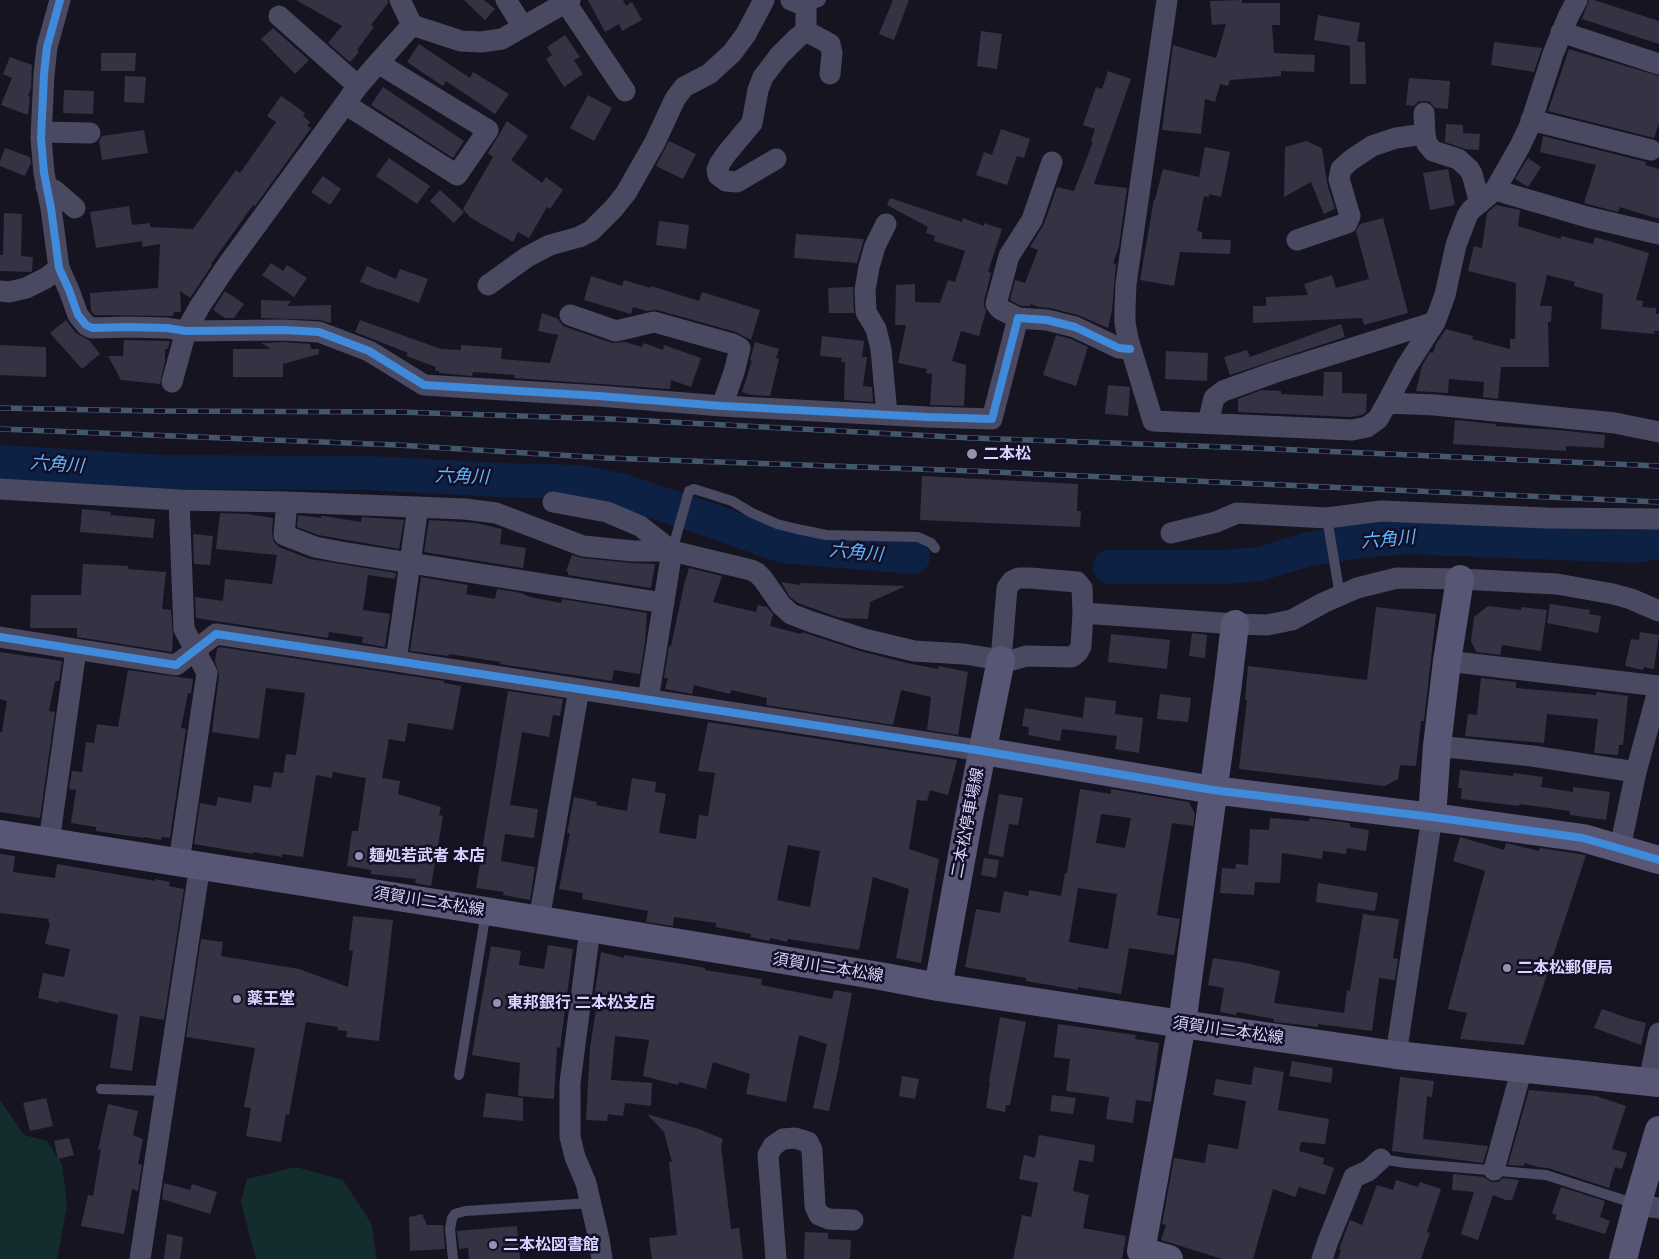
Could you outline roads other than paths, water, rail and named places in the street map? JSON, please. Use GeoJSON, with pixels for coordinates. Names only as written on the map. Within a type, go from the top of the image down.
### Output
{"type":"FeatureCollection","features":[{"type":"Feature","properties":{"kind":"main road"},"geometry":{"type":"LineString","coordinates":[[1432,817],[1437,746],[1447,662],[1460,579]]}},
{"type":"Feature","properties":{"kind":"main road"},"geometry":{"type":"LineString","coordinates":[[1169,1259],[1134,1255],[1182,1024],[1235,624]]}},
{"type":"Feature","properties":{"kind":"main road","name":"二本松停車場線"},"geometry":{"type":"LineString","coordinates":[[938,987],[969,817],[1002,660]]}},
{"type":"Feature","properties":{"kind":"main road"},"geometry":{"type":"LineString","coordinates":[[983,752],[1213,790],[1582,838],[1659,860]]}},
{"type":"Feature","properties":{"kind":"main road","name":"須賀川二本松線"},"geometry":{"type":"LineString","coordinates":[[0,834],[486,911],[938,987],[1182,1024],[1396,1055],[1654,1082]]}},
{"type":"Feature","properties":{"kind":"main road"},"geometry":{"type":"LineString","coordinates":[[1623,1259],[1648,1206],[1659,1130]]}},
{"type":"Feature","properties":{"kind":"street"},"geometry":{"type":"LineString","coordinates":[[60,0],[47,46],[44,74],[41,132],[44,173],[59,268],[78,314],[86,325],[92,328],[320,332],[369,350],[424,385],[722,406],[992,419],[1018,318]]}},
{"type":"Feature","properties":{"kind":"street"},"geometry":{"type":"LineString","coordinates":[[400,0],[412,25],[460,41],[481,42],[502,39],[566,1],[625,90]]}},
{"type":"Feature","properties":{"kind":"street"},"geometry":{"type":"LineString","coordinates":[[506,0],[523,27]]}},
{"type":"Feature","properties":{"kind":"street"},"geometry":{"type":"LineString","coordinates":[[488,285],[527,257],[550,245],[591,231],[614,208],[626,194],[655,142],[675,99],[684,87],[709,74],[732,53],[746,34],[764,0]]}},
{"type":"Feature","properties":{"kind":"street"},"geometry":{"type":"LineString","coordinates":[[1167,0],[1126,284],[1125,323],[1130,349],[1153,421],[1352,430],[1367,428],[1378,419],[1406,367],[1435,322],[1445,295],[1462,225],[1471,210],[1487,196],[1520,146],[1531,120],[1561,32],[1577,0]]}},
{"type":"Feature","properties":{"kind":"street"},"geometry":{"type":"LineString","coordinates":[[806,2],[806,31]]}},
{"type":"Feature","properties":{"kind":"street"},"geometry":{"type":"LineString","coordinates":[[279,16],[358,86]]}},
{"type":"Feature","properties":{"kind":"street"},"geometry":{"type":"LineString","coordinates":[[172,382],[186,331],[226,267],[358,86],[412,25]]}},
{"type":"Feature","properties":{"kind":"street"},"geometry":{"type":"LineString","coordinates":[[806,31],[830,44],[832,53],[830,74]]}},
{"type":"Feature","properties":{"kind":"street"},"geometry":{"type":"LineString","coordinates":[[776,159],[737,182],[726,181],[718,175],[717,170],[720,163],[752,123],[758,90],[763,77],[778,56],[806,31]]}},
{"type":"Feature","properties":{"kind":"street"},"geometry":{"type":"LineString","coordinates":[[1561,32],[1659,64]]}},
{"type":"Feature","properties":{"kind":"street"},"geometry":{"type":"LineString","coordinates":[[345,104],[457,175],[488,130],[378,63]]}},
{"type":"Feature","properties":{"kind":"street"},"geometry":{"type":"LineString","coordinates":[[1424,113],[1427,144],[1433,151],[1458,159],[1469,169],[1487,196],[1659,234]]}},
{"type":"Feature","properties":{"kind":"street"},"geometry":{"type":"LineString","coordinates":[[1531,120],[1651,150]]}},
{"type":"Feature","properties":{"kind":"street"},"geometry":{"type":"LineString","coordinates":[[41,132],[90,133]]}},
{"type":"Feature","properties":{"kind":"street"},"geometry":{"type":"LineString","coordinates":[[1298,240],[1347,223],[1350,216],[1338,180],[1341,169],[1351,160],[1372,146],[1396,138],[1425,134]]}},
{"type":"Feature","properties":{"kind":"street"},"geometry":{"type":"LineString","coordinates":[[1052,162],[1032,220],[1009,256],[996,304],[1000,309],[1018,318],[1047,320],[1075,327],[1119,348],[1130,349]]}},
{"type":"Feature","properties":{"kind":"street"},"geometry":{"type":"LineString","coordinates":[[46,187],[54,190],[75,208]]}},
{"type":"Feature","properties":{"kind":"street"},"geometry":{"type":"LineString","coordinates":[[886,224],[875,246],[868,267],[865,290],[866,312],[876,329],[881,349],[887,415]]}},
{"type":"Feature","properties":{"kind":"street"},"geometry":{"type":"LineString","coordinates":[[0,291],[8,292],[26,288],[46,278],[59,268]]}},
{"type":"Feature","properties":{"kind":"street"},"geometry":{"type":"LineString","coordinates":[[570,315],[616,330],[654,322],[733,344],[740,348],[722,406]]}},
{"type":"Feature","properties":{"kind":"street"},"geometry":{"type":"LineString","coordinates":[[1208,423],[1214,398],[1223,391],[1273,373],[1435,322]]}},
{"type":"Feature","properties":{"kind":"street"},"geometry":{"type":"LineString","coordinates":[[1387,403],[1435,405],[1615,423],[1659,432]]}},
{"type":"Feature","properties":{"kind":"street"},"geometry":{"type":"LineString","coordinates":[[0,489],[179,500],[465,509],[496,513],[584,546],[633,551],[672,551],[757,573],[781,605],[792,614],[864,638],[914,651],[964,654],[1002,660],[1012,660],[1026,656],[1072,657],[1078,652],[1083,613],[1082,588],[1077,582],[1030,578],[1019,578],[1012,581],[1007,588],[1002,660]]}},
{"type":"Feature","properties":{"kind":"street"},"geometry":{"type":"LineString","coordinates":[[140,1259],[165,1090],[190,864],[207,673],[184,629],[179,500]]}},
{"type":"Feature","properties":{"kind":"street"},"geometry":{"type":"LineString","coordinates":[[287,502],[284,535],[315,547],[664,603]]}},
{"type":"Feature","properties":{"kind":"street"},"geometry":{"type":"LineString","coordinates":[[553,502],[607,512],[640,526],[672,551]]}},
{"type":"Feature","properties":{"kind":"street"},"geometry":{"type":"LineString","coordinates":[[396,660],[418,508]]}},
{"type":"Feature","properties":{"kind":"street"},"geometry":{"type":"LineString","coordinates":[[1171,533],[1216,522],[1236,513],[1328,522],[1381,511],[1547,518],[1659,519]]}},
{"type":"Feature","properties":{"kind":"street"},"geometry":{"type":"LineString","coordinates":[[648,700],[672,551]]}},
{"type":"Feature","properties":{"kind":"street"},"geometry":{"type":"LineString","coordinates":[[1083,613],[1268,625],[1292,620],[1323,603],[1339,588],[1397,578],[1557,584],[1631,599],[1659,611]]}},
{"type":"Feature","properties":{"kind":"street"},"geometry":{"type":"LineString","coordinates":[[0,637],[176,665],[216,634],[396,660],[983,752]]}},
{"type":"Feature","properties":{"kind":"street"},"geometry":{"type":"LineString","coordinates":[[49,842],[76,650]]}},
{"type":"Feature","properties":{"kind":"street"},"geometry":{"type":"LineString","coordinates":[[1447,662],[1659,686],[1636,772],[1620,848]]}},
{"type":"Feature","properties":{"kind":"street"},"geometry":{"type":"LineString","coordinates":[[539,920],[579,690]]}},
{"type":"Feature","properties":{"kind":"street"},"geometry":{"type":"LineString","coordinates":[[1437,746],[1532,756],[1636,772]]}},
{"type":"Feature","properties":{"kind":"street"},"geometry":{"type":"LineString","coordinates":[[1396,1055],[1432,817]]}},
{"type":"Feature","properties":{"kind":"street"},"geometry":{"type":"LineString","coordinates":[[590,929],[570,1084],[570,1137],[575,1157],[586,1183],[602,1259]]}},
{"type":"Feature","properties":{"kind":"street"},"geometry":{"type":"LineString","coordinates":[[1654,1082],[1659,1033]]}},
{"type":"Feature","properties":{"kind":"street"},"geometry":{"type":"LineString","coordinates":[[1494,1170],[1522,1068]]}},
{"type":"Feature","properties":{"kind":"street"},"geometry":{"type":"LineString","coordinates":[[776,1259],[768,1155],[773,1146],[782,1139],[795,1138],[808,1142],[812,1150],[814,1206],[820,1215],[829,1219],[853,1220]]}},
{"type":"Feature","properties":{"kind":"street"},"geometry":{"type":"LineString","coordinates":[[1322,1259],[1335,1222],[1354,1178],[1368,1171],[1381,1159]]}},
{"type":"Feature","properties":{"kind":"lane"},"geometry":{"type":"LineString","coordinates":[[672,551],[689,492],[694,489],[732,501],[752,514],[777,524],[826,535],[918,537],[931,543],[935,548]]}},
{"type":"Feature","properties":{"kind":"lane"},"geometry":{"type":"LineString","coordinates":[[1328,522],[1339,588]]}},
{"type":"Feature","properties":{"kind":"lane"},"geometry":{"type":"LineString","coordinates":[[459,1075],[486,911]]}},
{"type":"Feature","properties":{"kind":"lane"},"geometry":{"type":"LineString","coordinates":[[101,1089],[165,1090]]}},
{"type":"Feature","properties":{"kind":"lane"},"geometry":{"type":"LineString","coordinates":[[1381,1159],[1546,1176],[1648,1206]]}},
{"type":"Feature","properties":{"kind":"lane"},"geometry":{"type":"LineString","coordinates":[[453,1259],[450,1229],[452,1218],[455,1214],[465,1211],[591,1203]]}},
{"type":"Feature","properties":{"kind":"waterway","name":"六角川"},"geometry":{"type":"LineString","coordinates":[[0,462],[162,472],[368,473],[580,482],[623,491],[783,546],[913,557]]}},
{"type":"Feature","properties":{"kind":"waterway","name":"六角川"},"geometry":{"type":"LineString","coordinates":[[1110,567],[1222,567],[1259,564],[1306,550],[1359,541],[1408,537],[1635,546],[1659,542]]}},
{"type":"Feature","properties":{"kind":"railway"},"geometry":{"type":"LineString","coordinates":[[0,408],[399,412],[611,419],[972,438],[1659,466]]}},
{"type":"Feature","properties":{"kind":"railway"},"geometry":{"type":"LineString","coordinates":[[0,429],[397,445],[607,458],[972,471],[1659,502]]}},
{"type":"Feature","properties":{"kind":"place","name":"二本松"},"geometry":{"type":"Point","coordinates":[972,454]}},
{"type":"Feature","properties":{"kind":"place","name":"麺処若武者 本店"},"geometry":{"type":"Point","coordinates":[359,856]}},
{"type":"Feature","properties":{"kind":"place","name":"二本松郵便局"},"geometry":{"type":"Point","coordinates":[1507,968]}},
{"type":"Feature","properties":{"kind":"place","name":"薬王堂"},"geometry":{"type":"Point","coordinates":[237,999]}},
{"type":"Feature","properties":{"kind":"place","name":"東邦銀行 二本松支店"},"geometry":{"type":"Point","coordinates":[497,1003]}},
{"type":"Feature","properties":{"kind":"place","name":"二本松図書館"},"geometry":{"type":"Point","coordinates":[493,1245]}}]}
